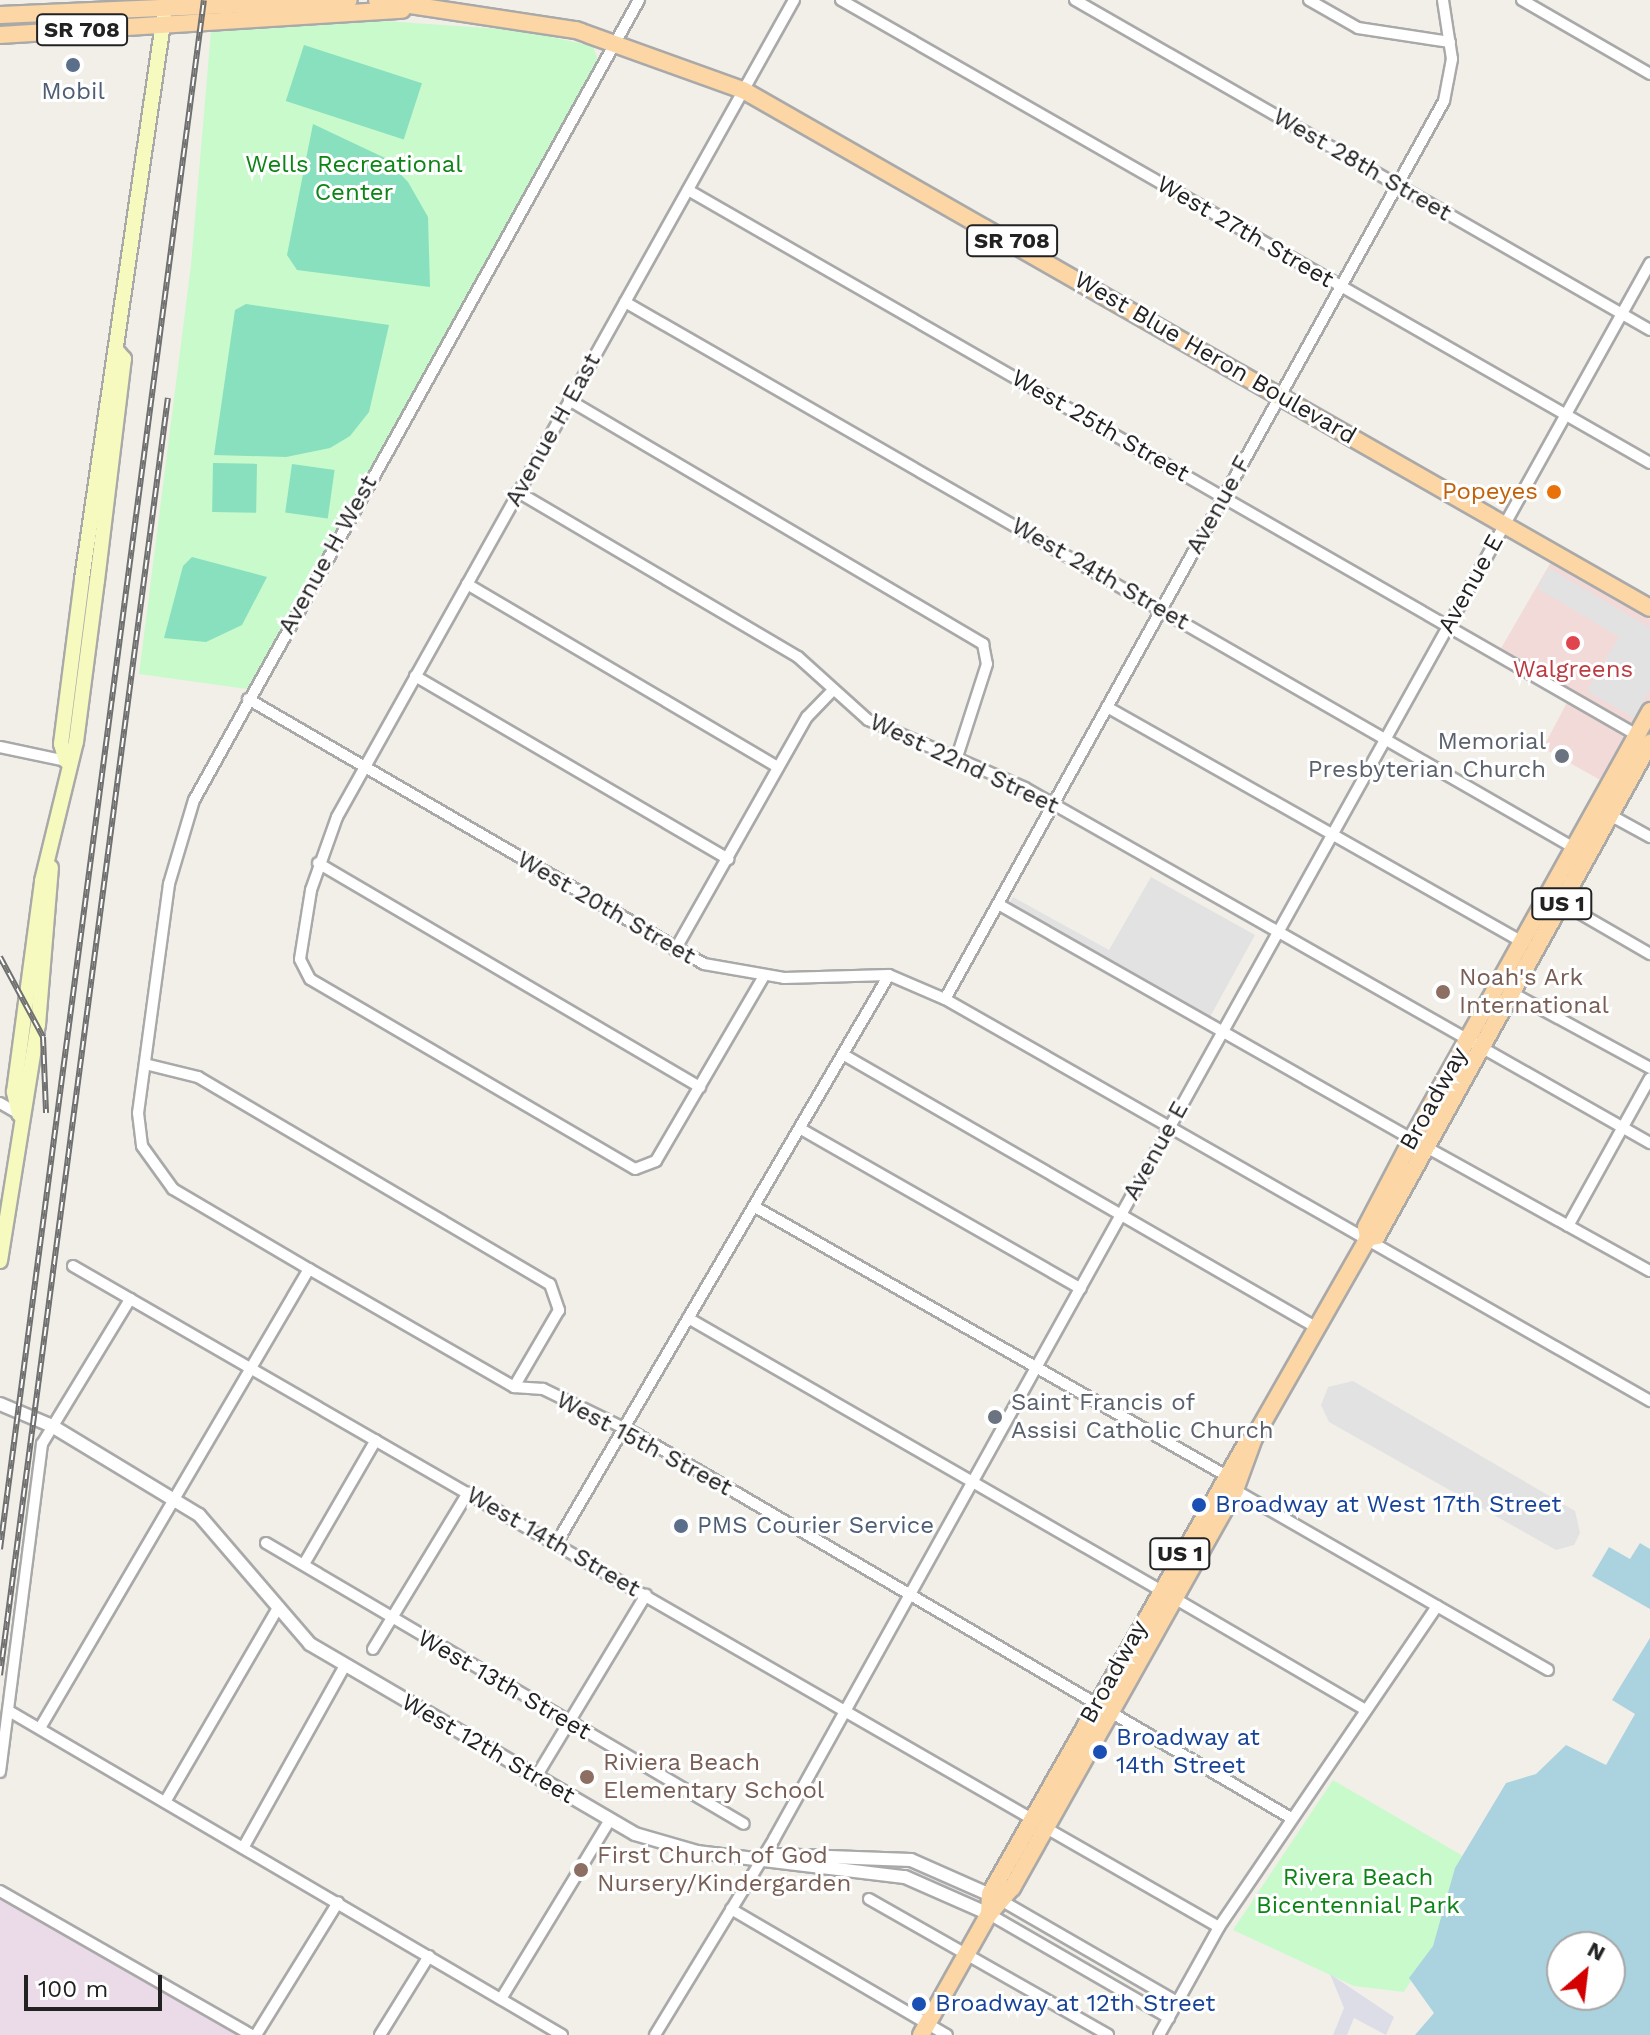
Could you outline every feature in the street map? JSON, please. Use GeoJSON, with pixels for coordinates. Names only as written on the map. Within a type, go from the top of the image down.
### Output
{"type":"FeatureCollection","features":[{"type":"Feature","properties":{"kind":"main road","name":"West Blue Heron Boulevard"},"geometry":{"type":"LineString","coordinates":[[0,35],[165,11],[349,0]]}},
{"type":"Feature","properties":{"kind":"main road","name":"West Blue Heron Boulevard"},"geometry":{"type":"LineString","coordinates":[[377,0],[412,8],[536,22],[616,41],[743,90],[1650,608]]}},
{"type":"Feature","properties":{"kind":"main road","name":"West Blue Heron Boulevard"},"geometry":{"type":"LineString","coordinates":[[0,15],[412,8]]}},
{"type":"Feature","properties":{"kind":"main road"},"geometry":{"type":"LineString","coordinates":[[0,1261],[19,1114],[14,1092],[42,881],[51,868],[66,761],[76,742],[124,359],[118,352],[165,11]]}},
{"type":"Feature","properties":{"kind":"main road","name":"Broadway"},"geometry":{"type":"LineString","coordinates":[[1474,1044],[1512,993],[1610,815],[1643,739],[1650,711]]}},
{"type":"Feature","properties":{"kind":"main road","name":"Broadway"},"geometry":{"type":"LineString","coordinates":[[924,2030],[1167,1594],[1225,1475],[1254,1438],[1319,1329],[1368,1238],[1366,1227],[1419,1143],[1474,1044],[1522,942],[1574,848],[1643,739]]}},
{"type":"Feature","properties":{"kind":"main road","name":"Broadway"},"geometry":{"type":"LineString","coordinates":[[1167,1594],[1235,1490],[1254,1438]]}},
{"type":"Feature","properties":{"kind":"street","name":"Avenue H West"},"geometry":{"type":"LineString","coordinates":[[144,1150],[138,1119],[175,855],[200,787],[639,0]]}},
{"type":"Feature","properties":{"kind":"street","name":"Avenue H East"},"geometry":{"type":"LineString","coordinates":[[700,1087],[646,1168],[629,1167],[305,975],[300,959],[318,863],[364,767],[794,0]]}},
{"type":"Feature","properties":{"kind":"street","name":"West 27th Street"},"geometry":{"type":"LineString","coordinates":[[841,0],[1650,463]]}},
{"type":"Feature","properties":{"kind":"street","name":"West 28th Street"},"geometry":{"type":"LineString","coordinates":[[1075,0],[1650,330]]}},
{"type":"Feature","properties":{"kind":"street"},"geometry":{"type":"LineString","coordinates":[[1309,0],[1358,28],[1450,42]]}},
{"type":"Feature","properties":{"kind":"street","name":"Avenue F"},"geometry":{"type":"LineString","coordinates":[[945,999],[1449,87],[1450,42],[1443,0]]}},
{"type":"Feature","properties":{"kind":"street"},"geometry":{"type":"LineString","coordinates":[[1522,0],[1650,74]]}},
{"type":"Feature","properties":{"kind":"street","name":"West 25th Street"},"geometry":{"type":"LineString","coordinates":[[688,190],[1643,739]]}},
{"type":"Feature","properties":{"kind":"street","name":"Avenue E"},"geometry":{"type":"LineString","coordinates":[[655,2035],[763,1856],[845,1710],[1650,263]]}},
{"type":"Feature","properties":{"kind":"street","name":"West 24th Street"},"geometry":{"type":"LineString","coordinates":[[625,302],[1574,848]]}},
{"type":"Feature","properties":{"kind":"street"},"geometry":{"type":"LineString","coordinates":[[569,400],[983,644],[987,664],[956,760]]}},
{"type":"Feature","properties":{"kind":"street","name":"West 22nd Street"},"geometry":{"type":"LineString","coordinates":[[518,492],[798,657],[868,720],[1053,804],[1277,935],[1650,1143]]}},
{"type":"Feature","properties":{"kind":"street"},"geometry":{"type":"LineString","coordinates":[[467,584],[778,767]]}},
{"type":"Feature","properties":{"kind":"street"},"geometry":{"type":"LineString","coordinates":[[415,676],[728,859]]}},
{"type":"Feature","properties":{"kind":"street"},"geometry":{"type":"LineString","coordinates":[[675,950],[778,767],[833,690]]}},
{"type":"Feature","properties":{"kind":"street","name":"West 20th Street"},"geometry":{"type":"LineString","coordinates":[[248,699],[675,950],[719,969],[764,976],[889,975],[945,999],[1650,1401]]}},
{"type":"Feature","properties":{"kind":"street"},"geometry":{"type":"LineString","coordinates":[[1107,707],[1331,837],[1522,942]]}},
{"type":"Feature","properties":{"kind":"street"},"geometry":{"type":"LineString","coordinates":[[0,747],[66,761]]}},
{"type":"Feature","properties":{"kind":"street"},"geometry":{"type":"LineString","coordinates":[[1610,815],[1650,837]]}},
{"type":"Feature","properties":{"kind":"street"},"geometry":{"type":"LineString","coordinates":[[318,863],[700,1087],[764,976]]}},
{"type":"Feature","properties":{"kind":"street"},"geometry":{"type":"LineString","coordinates":[[1562,903],[1650,954]]}},
{"type":"Feature","properties":{"kind":"street"},"geometry":{"type":"LineString","coordinates":[[998,904],[1222,1033],[1650,1271]]}},
{"type":"Feature","properties":{"kind":"street"},"geometry":{"type":"LineString","coordinates":[[556,1544],[889,975]]}},
{"type":"Feature","properties":{"kind":"street"},"geometry":{"type":"LineString","coordinates":[[1512,993],[1650,1068]]}},
{"type":"Feature","properties":{"kind":"street"},"geometry":{"type":"LineString","coordinates":[[844,1055],[1319,1329]]}},
{"type":"Feature","properties":{"kind":"street"},"geometry":{"type":"LineString","coordinates":[[145,1064],[198,1077],[550,1284],[559,1310],[514,1387]]}},
{"type":"Feature","properties":{"kind":"street"},"geometry":{"type":"LineString","coordinates":[[1568,1226],[1650,1078]]}},
{"type":"Feature","properties":{"kind":"street"},"geometry":{"type":"LineString","coordinates":[[0,1103],[19,1114]]}},
{"type":"Feature","properties":{"kind":"street"},"geometry":{"type":"LineString","coordinates":[[801,1129],[1081,1289]]}},
{"type":"Feature","properties":{"kind":"street","name":"West 15th Street"},"geometry":{"type":"LineString","coordinates":[[144,1150],[173,1189],[309,1269],[514,1387],[543,1389],[624,1431],[1291,1818]]}},
{"type":"Feature","properties":{"kind":"street"},"geometry":{"type":"LineString","coordinates":[[755,1207],[1225,1475]]}},
{"type":"Feature","properties":{"kind":"street","name":"West 14th Street"},"geometry":{"type":"LineString","coordinates":[[73,1266],[1219,1927]]}},
{"type":"Feature","properties":{"kind":"street"},"geometry":{"type":"LineString","coordinates":[[40,1728],[309,1269]]}},
{"type":"Feature","properties":{"kind":"street"},"geometry":{"type":"LineString","coordinates":[[0,1772],[42,1444],[130,1299]]}},
{"type":"Feature","properties":{"kind":"street"},"geometry":{"type":"LineString","coordinates":[[688,1318],[1366,1710]]}},
{"type":"Feature","properties":{"kind":"street"},"geometry":{"type":"LineString","coordinates":[[0,1404],[52,1426],[174,1498],[222,1537],[276,1611],[165,1802]]}},
{"type":"Feature","properties":{"kind":"street"},"geometry":{"type":"LineString","coordinates":[[304,1564],[376,1440]]}},
{"type":"Feature","properties":{"kind":"street"},"geometry":{"type":"LineString","coordinates":[[1235,1490],[1548,1670]]}},
{"type":"Feature","properties":{"kind":"street"},"geometry":{"type":"LineString","coordinates":[[373,1649],[468,1493]]}},
{"type":"Feature","properties":{"kind":"street","name":"West 13th Street"},"geometry":{"type":"LineString","coordinates":[[266,1543],[390,1619],[744,1824]]}},
{"type":"Feature","properties":{"kind":"street"},"geometry":{"type":"LineString","coordinates":[[536,1777],[646,1595]]}},
{"type":"Feature","properties":{"kind":"street"},"geometry":{"type":"LineString","coordinates":[[1159,2035],[1219,1927],[1437,1606]]}},
{"type":"Feature","properties":{"kind":"street","name":"West 12th Street"},"geometry":{"type":"LineString","coordinates":[[276,1611],[344,1667],[610,1820],[678,1848],[763,1856],[920,1880],[989,1914]]}},
{"type":"Feature","properties":{"kind":"street"},"geometry":{"type":"LineString","coordinates":[[243,1848],[344,1667]]}},
{"type":"Feature","properties":{"kind":"street"},"geometry":{"type":"LineString","coordinates":[[9,1711],[562,2035]]}},
{"type":"Feature","properties":{"kind":"street"},"geometry":{"type":"LineString","coordinates":[[501,1999],[610,1820]]}},
{"type":"Feature","properties":{"kind":"street","name":"West 12th Street"},"geometry":{"type":"LineString","coordinates":[[763,1856],[895,1857],[997,1898]]}},
{"type":"Feature","properties":{"kind":"street"},"geometry":{"type":"LineString","coordinates":[[0,1891],[254,2035],[338,1902]]}},
{"type":"Feature","properties":{"kind":"street"},"geometry":{"type":"LineString","coordinates":[[997,1898],[1177,2002]]}},
{"type":"Feature","properties":{"kind":"street"},"geometry":{"type":"LineString","coordinates":[[869,1899],[1108,2035]]}},
{"type":"Feature","properties":{"kind":"street"},"geometry":{"type":"LineString","coordinates":[[731,1909],[924,2030],[947,2035]]}},
{"type":"Feature","properties":{"kind":"street"},"geometry":{"type":"LineString","coordinates":[[989,1914],[1169,2018]]}},
{"type":"Feature","properties":{"kind":"street"},"geometry":{"type":"LineString","coordinates":[[380,2035],[429,1956]]}},
{"type":"Feature","properties":{"kind":"shaded area"},"geometry":{"type":"Polygon","coordinates":[[[1551,562],[1650,619],[1650,726],[1602,781],[1543,748],[1573,691],[1500,650],[1551,562]]]}},
{"type":"Feature","properties":{"kind":"shaded area"},"geometry":{"type":"Polygon","coordinates":[[[1549,568],[1650,628],[1650,689],[1634,718],[1587,691],[1619,637],[1537,588],[1549,568]]]}},
{"type":"Feature","properties":{"kind":"shaded area"},"geometry":{"type":"Polygon","coordinates":[[[1151,877],[1255,935],[1205,1026],[1005,910],[1013,897],[1109,950],[1151,877]]]}},
{"type":"Feature","properties":{"kind":"shaded area"},"geometry":{"type":"Polygon","coordinates":[[[1353,1381],[1575,1511],[1580,1533],[1574,1545],[1556,1550],[1329,1422],[1321,1405],[1328,1387],[1353,1381]]]}},
{"type":"Feature","properties":{"kind":"shaded area"},"geometry":{"type":"Polygon","coordinates":[[[0,1898],[236,2035],[0,2035],[0,1898]]]}},
{"type":"Feature","properties":{"kind":"shaded area"},"geometry":{"type":"Polygon","coordinates":[[[1330,1974],[1394,2017],[1386,2035],[1354,2018],[1347,2035],[1333,2035],[1344,2008],[1330,1974]]]}},
{"type":"Feature","properties":{"kind":"green space","name":"Wells Recreational Center"},"geometry":{"type":"Polygon","coordinates":[[[384,21],[519,30],[593,46],[598,60],[247,689],[139,674],[191,265],[211,31],[384,21]]]}},
{"type":"Feature","properties":{"kind":"green space"},"geometry":{"type":"Polygon","coordinates":[[[304,45],[422,83],[404,139],[286,101],[304,45]]]}},
{"type":"Feature","properties":{"kind":"green space"},"geometry":{"type":"Polygon","coordinates":[[[313,124],[385,158],[408,182],[428,217],[430,287],[297,270],[287,255],[313,124]]]}},
{"type":"Feature","properties":{"kind":"green space"},"geometry":{"type":"Polygon","coordinates":[[[246,304],[389,325],[369,412],[350,436],[330,448],[286,457],[214,455],[235,310],[246,304]]]}},
{"type":"Feature","properties":{"kind":"green space"},"geometry":{"type":"Polygon","coordinates":[[[213,463],[257,464],[256,513],[212,512],[213,463]]]}},
{"type":"Feature","properties":{"kind":"green space"},"geometry":{"type":"Polygon","coordinates":[[[292,464],[335,470],[328,519],[285,513],[292,464]]]}},
{"type":"Feature","properties":{"kind":"green space"},"geometry":{"type":"Polygon","coordinates":[[[192,557],[267,577],[242,625],[206,642],[164,638],[183,566],[192,557]]]}},
{"type":"Feature","properties":{"kind":"green space","name":"Rivera Beach Bicentennial Park"},"geometry":{"type":"Polygon","coordinates":[[[1333,1780],[1463,1856],[1433,1946],[1404,1992],[1354,1986],[1233,1930],[1333,1780]]]}},
{"type":"Feature","properties":{"kind":"water"},"geometry":{"type":"Polygon","coordinates":[[[1640,1543],[1650,1549],[1650,1609],[1592,1576],[1609,1547],[1630,1559],[1640,1543]]]}},
{"type":"Feature","properties":{"kind":"water"},"geometry":{"type":"Polygon","coordinates":[[[1650,1638],[1650,2035],[1415,2035],[1434,2013],[1409,1978],[1433,1946],[1455,1868],[1506,1783],[1536,1774],[1566,1745],[1606,1765],[1635,1714],[1612,1700],[1650,1638]]]}},
{"type":"Feature","properties":{"kind":"railway"},"geometry":{"type":"LineString","coordinates":[[0,1549],[204,0]]}},
{"type":"Feature","properties":{"kind":"railway"},"geometry":{"type":"LineString","coordinates":[[0,1675],[168,398]]}},
{"type":"Feature","properties":{"kind":"railway"},"geometry":{"type":"LineString","coordinates":[[0,957],[43,1037],[46,1113]]}},
{"type":"Feature","properties":{"kind":"place","name":"Mobil"},"geometry":{"type":"Point","coordinates":[73,65]}},
{"type":"Feature","properties":{"kind":"place","name":"Popeyes"},"geometry":{"type":"Point","coordinates":[1554,492]}},
{"type":"Feature","properties":{"kind":"place","name":"Walgreens"},"geometry":{"type":"Point","coordinates":[1573,643]}},
{"type":"Feature","properties":{"kind":"place","name":"Memorial Presbyterian Church"},"geometry":{"type":"Point","coordinates":[1562,756]}},
{"type":"Feature","properties":{"kind":"place","name":"Noah's Ark International"},"geometry":{"type":"Point","coordinates":[1443,992]}},
{"type":"Feature","properties":{"kind":"place","name":"Saint Francis of Assisi Catholic Church"},"geometry":{"type":"Point","coordinates":[995,1417]}},
{"type":"Feature","properties":{"kind":"place","name":"Broadway at West 17th Street"},"geometry":{"type":"Point","coordinates":[1199,1505]}},
{"type":"Feature","properties":{"kind":"place","name":"PMS Courier Service"},"geometry":{"type":"Point","coordinates":[681,1526]}},
{"type":"Feature","properties":{"kind":"place","name":"Broadway at 14th Street"},"geometry":{"type":"Point","coordinates":[1100,1752]}},
{"type":"Feature","properties":{"kind":"place","name":"Riviera Beach Elementary School"},"geometry":{"type":"Point","coordinates":[587,1777]}},
{"type":"Feature","properties":{"kind":"place","name":"First Church of God Nursery/Kindergarden"},"geometry":{"type":"Point","coordinates":[581,1870]}},
{"type":"Feature","properties":{"kind":"place","name":"Broadway at 12th Street"},"geometry":{"type":"Point","coordinates":[919,2004]}}]}
